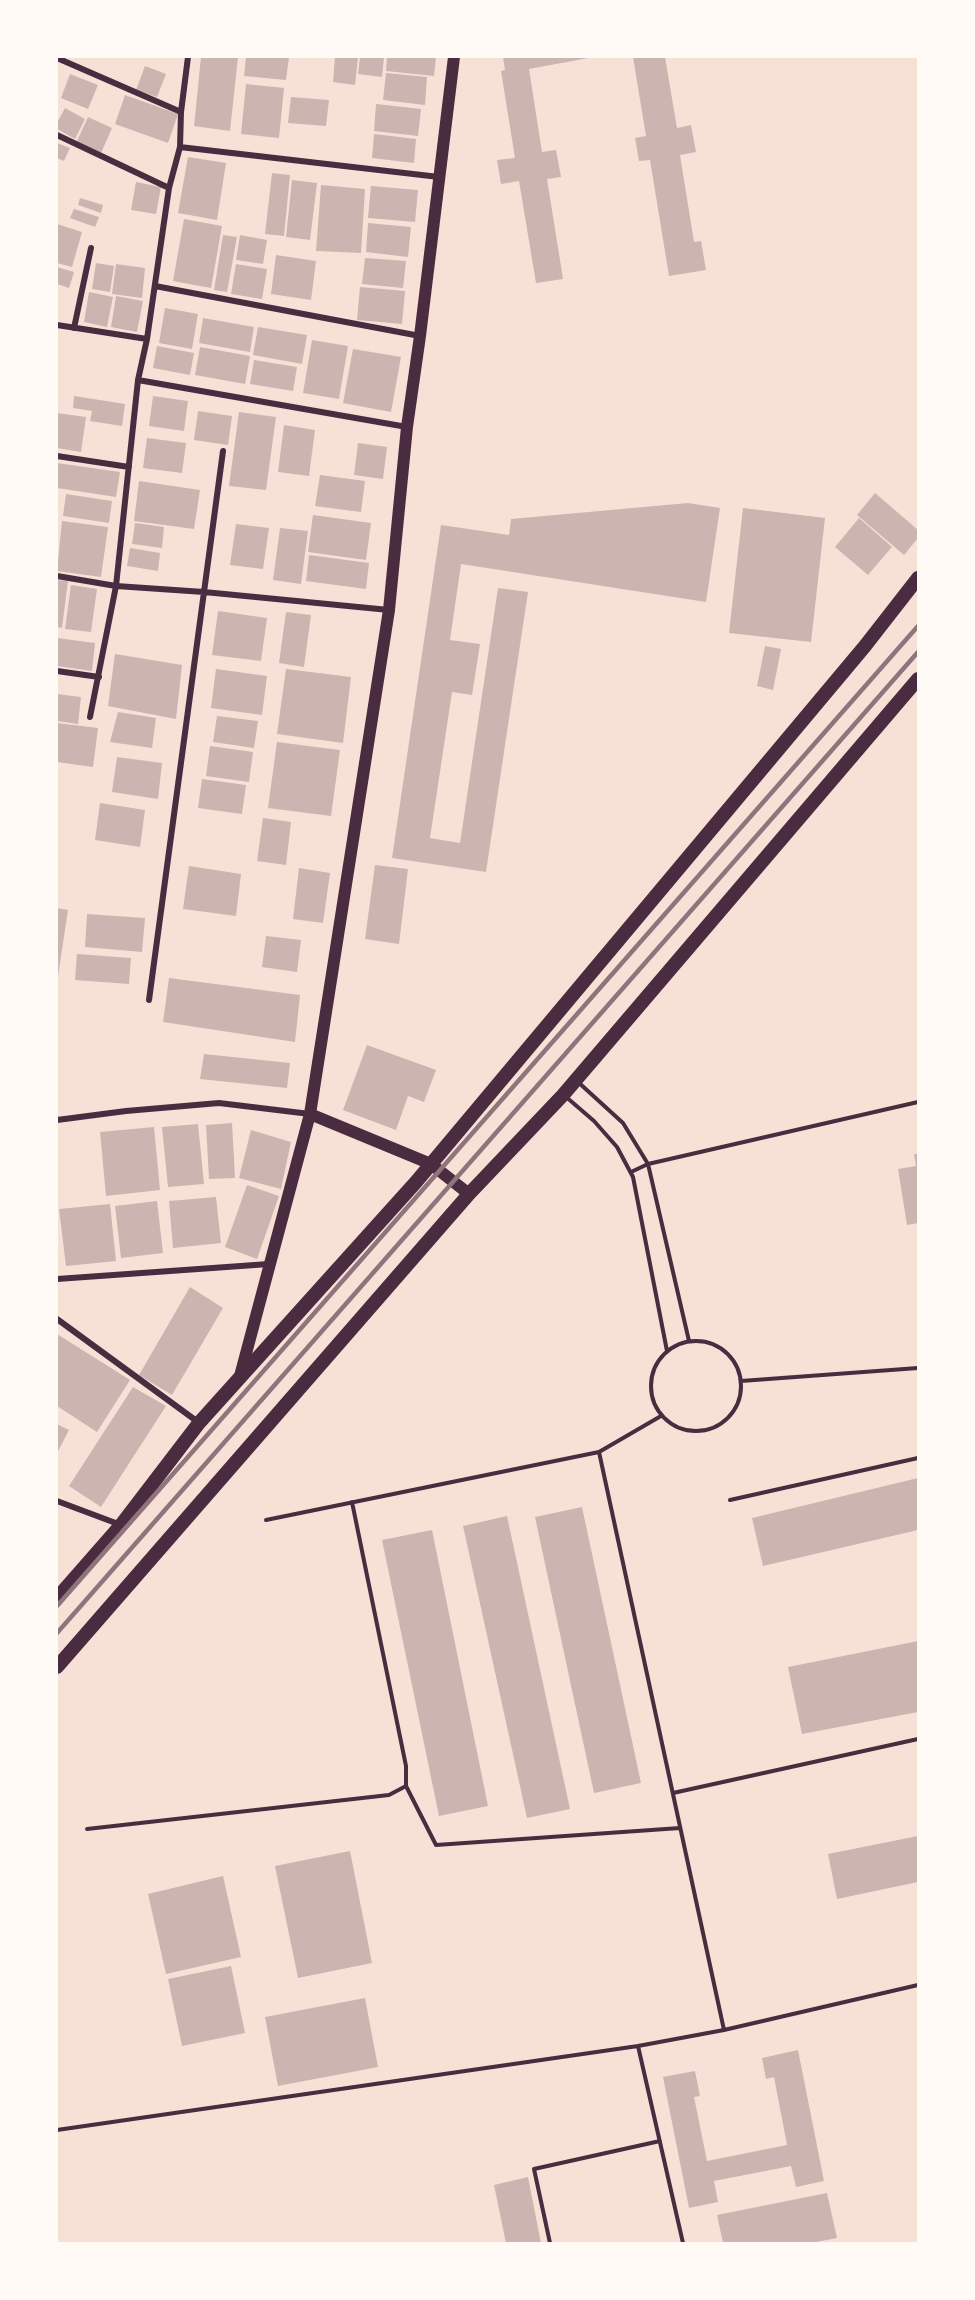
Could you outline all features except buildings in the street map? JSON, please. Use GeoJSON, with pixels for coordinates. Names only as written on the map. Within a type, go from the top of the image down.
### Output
{"type":"FeatureCollection","features":[{"type":"Feature","properties":{"kind":"main road"},"geometry":{"type":"LineString","coordinates":[[240,1376],[310,1114],[389,610],[407,427],[454,57]]}},
{"type":"Feature","properties":{"kind":"main road"},"geometry":{"type":"LineString","coordinates":[[57,1598],[121,1525],[199,1423],[431,1164],[865,646],[918,578]]}},
{"type":"Feature","properties":{"kind":"main road"},"geometry":{"type":"LineString","coordinates":[[57,1667],[469,1194],[563,1095],[918,679]]}},
{"type":"Feature","properties":{"kind":"main road"},"geometry":{"type":"LineString","coordinates":[[310,1114],[431,1164],[469,1194]]}},
{"type":"Feature","properties":{"kind":"street"},"geometry":{"type":"LineString","coordinates":[[90,717],[116,586],[138,380],[147,339],[169,188],[180,147],[181,112],[188,57]]}},
{"type":"Feature","properties":{"kind":"street"},"geometry":{"type":"LineString","coordinates":[[57,58],[181,112]]}},
{"type":"Feature","properties":{"kind":"street"},"geometry":{"type":"LineString","coordinates":[[57,135],[169,188]]}},
{"type":"Feature","properties":{"kind":"street"},"geometry":{"type":"LineString","coordinates":[[180,147],[440,177]]}},
{"type":"Feature","properties":{"kind":"street"},"geometry":{"type":"LineString","coordinates":[[74,328],[91,248]]}},
{"type":"Feature","properties":{"kind":"street"},"geometry":{"type":"LineString","coordinates":[[155,286],[420,336]]}},
{"type":"Feature","properties":{"kind":"street"},"geometry":{"type":"LineString","coordinates":[[57,325],[147,339]]}},
{"type":"Feature","properties":{"kind":"street"},"geometry":{"type":"LineString","coordinates":[[138,380],[407,427]]}},
{"type":"Feature","properties":{"kind":"street"},"geometry":{"type":"LineString","coordinates":[[149,1000],[223,451]]}},
{"type":"Feature","properties":{"kind":"street"},"geometry":{"type":"LineString","coordinates":[[57,456],[129,467]]}},
{"type":"Feature","properties":{"kind":"street"},"geometry":{"type":"LineString","coordinates":[[57,576],[116,586],[389,610]]}},
{"type":"Feature","properties":{"kind":"street"},"geometry":{"type":"LineString","coordinates":[[57,671],[99,677]]}},
{"type":"Feature","properties":{"kind":"street"},"geometry":{"type":"LineString","coordinates":[[57,1120],[219,1103],[310,1114]]}},
{"type":"Feature","properties":{"kind":"street"},"geometry":{"type":"LineString","coordinates":[[57,1279],[269,1264]]}},
{"type":"Feature","properties":{"kind":"street"},"geometry":{"type":"LineString","coordinates":[[57,1319],[199,1423]]}},
{"type":"Feature","properties":{"kind":"street"},"geometry":{"type":"LineString","coordinates":[[57,1501],[121,1525]]}},
{"type":"Feature","properties":{"kind":"lane"},"geometry":{"type":"LineString","coordinates":[[575,1080],[623,1123],[648,1164],[688,1341]]}},
{"type":"Feature","properties":{"kind":"lane"},"geometry":{"type":"LineString","coordinates":[[563,1095],[594,1121],[617,1147],[631,1173],[667,1351]]}},
{"type":"Feature","properties":{"kind":"lane"},"geometry":{"type":"LineString","coordinates":[[631,1173],[648,1164],[918,1102]]}},
{"type":"Feature","properties":{"kind":"lane"},"geometry":{"type":"LineString","coordinates":[[688,1341],[704,1341],[729,1354],[737,1367],[741,1381],[741,1395],[736,1409],[726,1420],[714,1428],[700,1432],[686,1431],[672,1425],[661,1416],[654,1403],[651,1389],[652,1375],[657,1362],[667,1351],[677,1344],[688,1341]]}},
{"type":"Feature","properties":{"kind":"lane"},"geometry":{"type":"LineString","coordinates":[[741,1381],[918,1368]]}},
{"type":"Feature","properties":{"kind":"lane"},"geometry":{"type":"LineString","coordinates":[[266,1520],[599,1452],[661,1416]]}},
{"type":"Feature","properties":{"kind":"lane"},"geometry":{"type":"LineString","coordinates":[[599,1452],[724,2030]]}},
{"type":"Feature","properties":{"kind":"lane"},"geometry":{"type":"LineString","coordinates":[[730,1500],[918,1458]]}},
{"type":"Feature","properties":{"kind":"lane"},"geometry":{"type":"LineString","coordinates":[[352,1502],[406,1766],[406,1786],[436,1845],[680,1828]]}},
{"type":"Feature","properties":{"kind":"lane"},"geometry":{"type":"LineString","coordinates":[[673,1794],[918,1739]]}},
{"type":"Feature","properties":{"kind":"lane"},"geometry":{"type":"LineString","coordinates":[[87,1829],[389,1795],[406,1786]]}},
{"type":"Feature","properties":{"kind":"lane"},"geometry":{"type":"LineString","coordinates":[[57,2130],[638,2046],[724,2030],[918,1986]]}},
{"type":"Feature","properties":{"kind":"lane"},"geometry":{"type":"LineString","coordinates":[[638,2046],[683,2243]]}},
{"type":"Feature","properties":{"kind":"lane"},"geometry":{"type":"LineString","coordinates":[[550,2243],[534,2169],[660,2141]]}},
{"type":"Feature","properties":{"kind":"railway"},"geometry":{"type":"LineString","coordinates":[[57,1606],[918,626]]}},
{"type":"Feature","properties":{"kind":"railway"},"geometry":{"type":"LineString","coordinates":[[57,1633],[918,652]]}}]}
